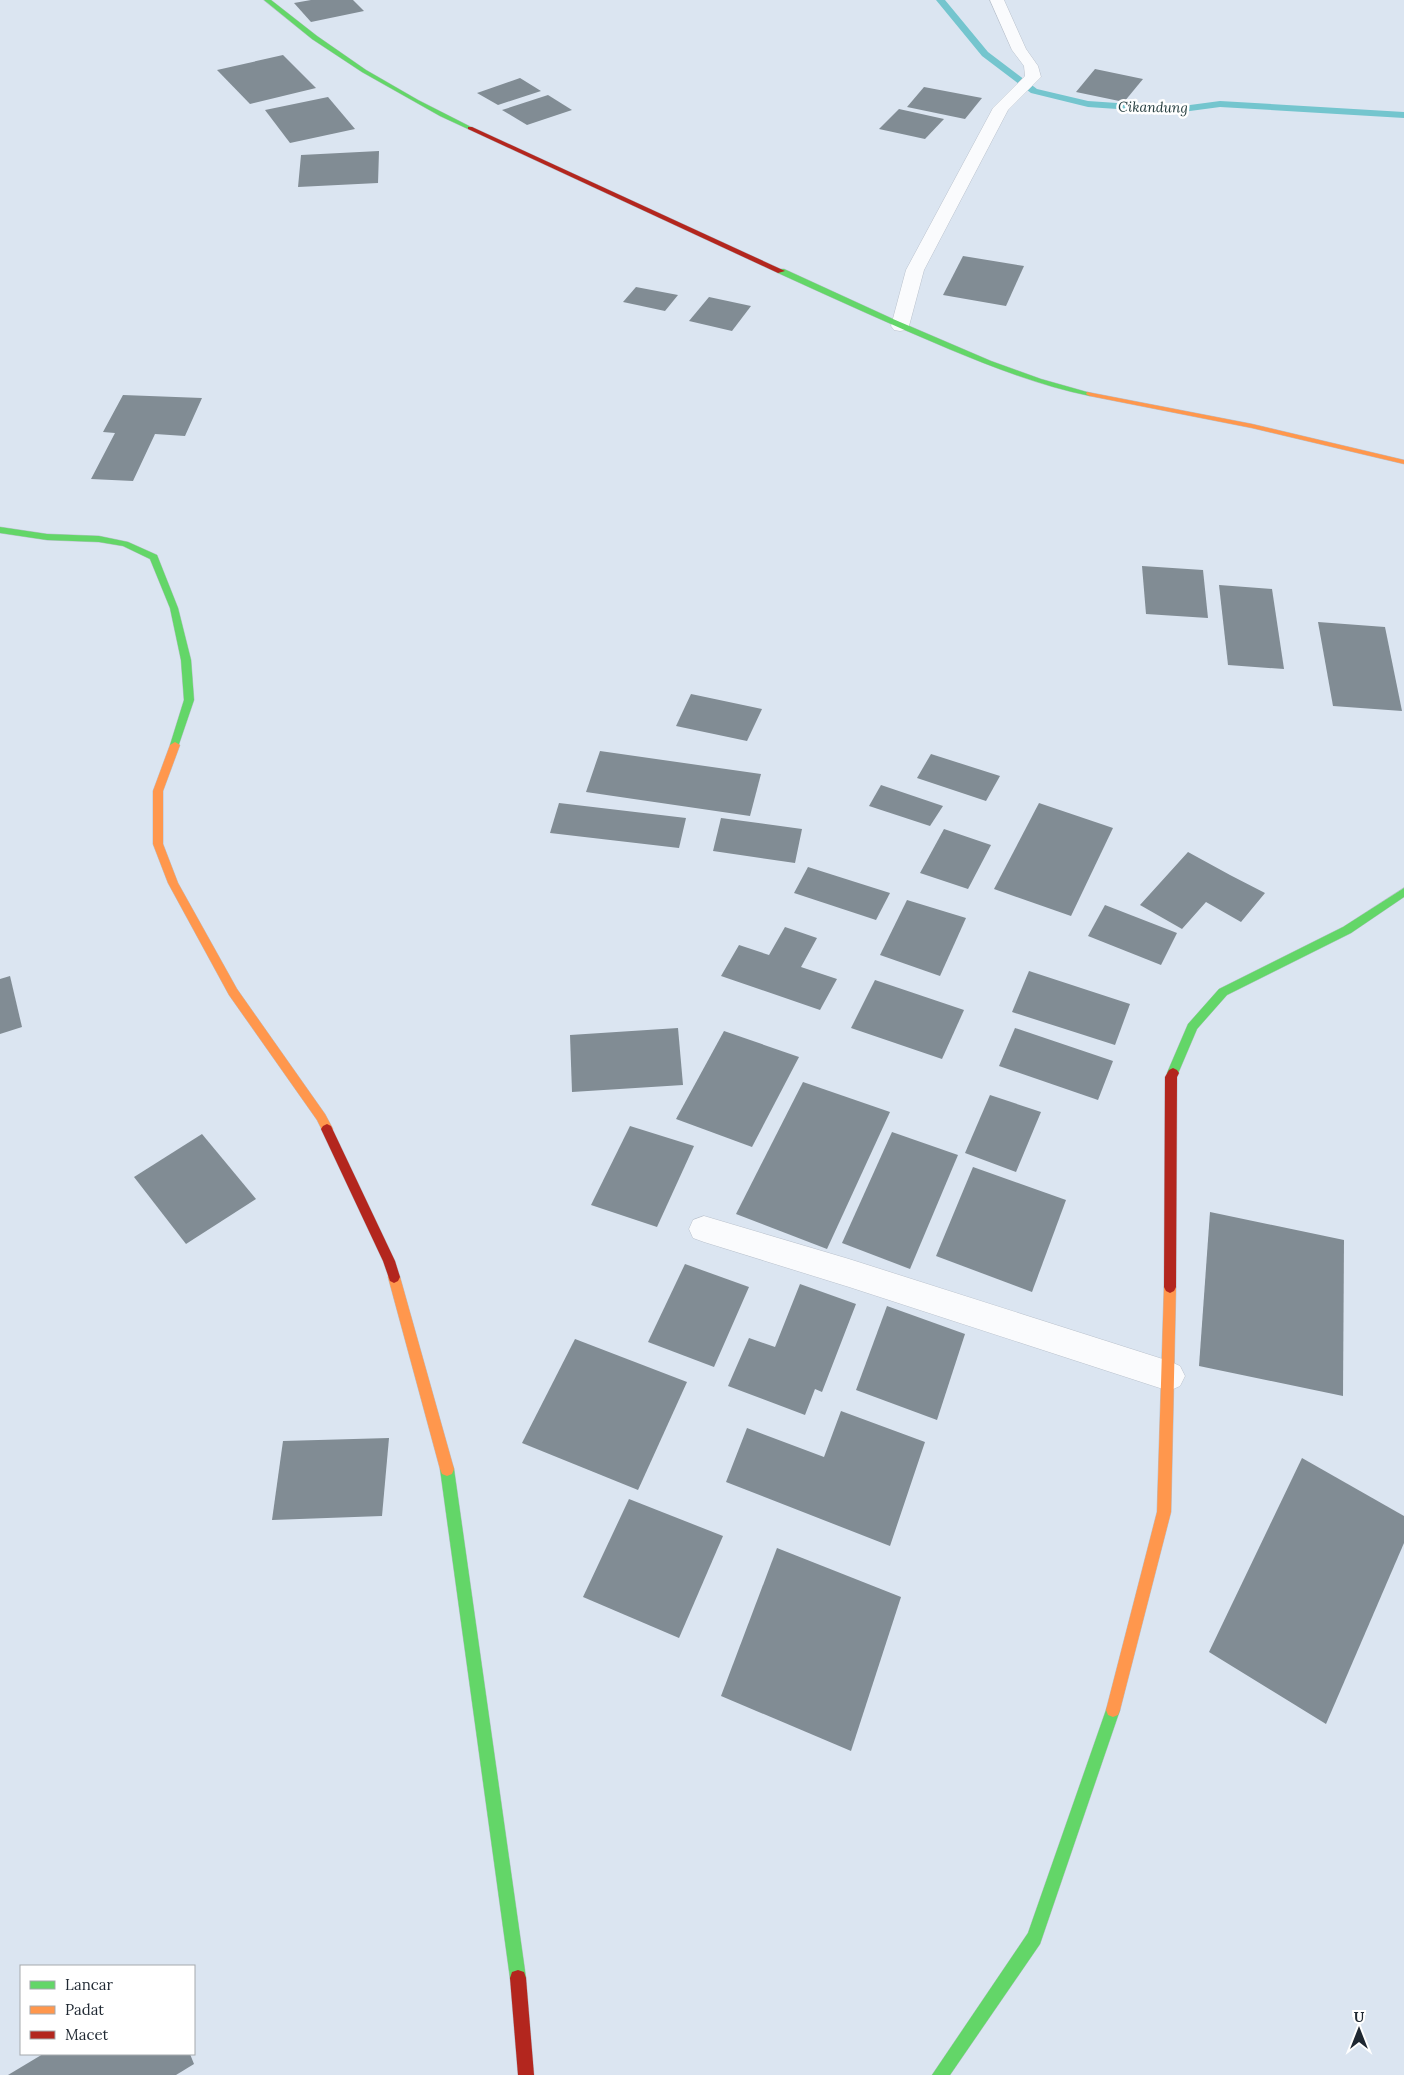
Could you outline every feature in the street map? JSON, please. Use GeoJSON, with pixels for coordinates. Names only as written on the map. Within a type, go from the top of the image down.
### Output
{"type":"FeatureCollection","features":[{"type":"Feature","properties":{"kind":"street"},"geometry":{"type":"LineString","coordinates":[[267,0],[293,22],[366,74],[455,121],[900,326],[994,365],[1067,390],[1252,426],[1404,462]]}},
{"type":"Feature","properties":{"kind":"street"},"geometry":{"type":"LineString","coordinates":[[900,326],[915,270],[1000,108],[1033,77],[1031,66],[1019,50],[997,0]]}},
{"type":"Feature","properties":{"kind":"street"},"geometry":{"type":"LineString","coordinates":[[0,530],[47,537],[116,542],[154,557],[174,608],[186,660],[189,700],[158,791],[158,844],[173,883],[232,992],[321,1117],[389,1261],[446,1464],[521,2000],[526,2075]]}},
{"type":"Feature","properties":{"kind":"street"},"geometry":{"type":"LineString","coordinates":[[940,2075],[1034,1938],[1109,1726],[1164,1512],[1169,1376],[1171,1077],[1192,1027],[1223,992],[1347,930],[1404,892]]}},
{"type":"Feature","properties":{"kind":"street"},"geometry":{"type":"LineString","coordinates":[[704,1229],[849,1272],[1169,1376]]}},
{"type":"Feature","properties":{"kind":"building"},"geometry":{"type":"Polygon","coordinates":[[[311,0],[353,0],[364,11],[311,22],[294,3],[311,0]]]}},
{"type":"Feature","properties":{"kind":"building"},"geometry":{"type":"Polygon","coordinates":[[[283,55],[316,88],[250,104],[217,70],[283,55]]]}},
{"type":"Feature","properties":{"kind":"building"},"geometry":{"type":"Polygon","coordinates":[[[1095,69],[1143,79],[1124,102],[1076,92],[1095,69]]]}},
{"type":"Feature","properties":{"kind":"building"},"geometry":{"type":"Polygon","coordinates":[[[520,78],[541,91],[498,105],[477,93],[520,78]]]}},
{"type":"Feature","properties":{"kind":"building"},"geometry":{"type":"Polygon","coordinates":[[[924,87],[982,98],[965,119],[907,107],[924,87]]]}},
{"type":"Feature","properties":{"kind":"building"},"geometry":{"type":"Polygon","coordinates":[[[548,95],[572,110],[527,125],[502,110],[548,95]]]}},
{"type":"Feature","properties":{"kind":"building"},"geometry":{"type":"Polygon","coordinates":[[[328,97],[355,129],[290,143],[265,110],[328,97]]]}},
{"type":"Feature","properties":{"kind":"building"},"geometry":{"type":"Polygon","coordinates":[[[899,109],[944,119],[925,139],[879,129],[899,109]]]}},
{"type":"Feature","properties":{"kind":"building"},"geometry":{"type":"Polygon","coordinates":[[[379,151],[378,183],[298,187],[301,155],[379,151]]]}},
{"type":"Feature","properties":{"kind":"building"},"geometry":{"type":"Polygon","coordinates":[[[963,256],[1024,266],[1006,306],[943,295],[963,256]]]}},
{"type":"Feature","properties":{"kind":"building"},"geometry":{"type":"Polygon","coordinates":[[[636,287],[678,295],[665,311],[623,302],[636,287]]]}},
{"type":"Feature","properties":{"kind":"building"},"geometry":{"type":"Polygon","coordinates":[[[709,297],[751,306],[732,331],[689,321],[709,297]]]}},
{"type":"Feature","properties":{"kind":"building"},"geometry":{"type":"Polygon","coordinates":[[[123,395],[202,398],[185,436],[155,434],[133,481],[91,479],[115,433],[103,432],[123,395]]]}},
{"type":"Feature","properties":{"kind":"building"},"geometry":{"type":"Polygon","coordinates":[[[1142,566],[1203,570],[1208,618],[1146,614],[1142,566]]]}},
{"type":"Feature","properties":{"kind":"building"},"geometry":{"type":"Polygon","coordinates":[[[1219,585],[1272,589],[1284,669],[1228,665],[1219,585]]]}},
{"type":"Feature","properties":{"kind":"building"},"geometry":{"type":"Polygon","coordinates":[[[1318,622],[1385,627],[1402,711],[1333,706],[1318,622]]]}},
{"type":"Feature","properties":{"kind":"building"},"geometry":{"type":"Polygon","coordinates":[[[691,694],[762,709],[747,741],[676,726],[691,694]]]}},
{"type":"Feature","properties":{"kind":"building"},"geometry":{"type":"Polygon","coordinates":[[[600,751],[761,774],[750,816],[586,792],[600,751]]]}},
{"type":"Feature","properties":{"kind":"building"},"geometry":{"type":"Polygon","coordinates":[[[931,754],[1000,776],[986,801],[917,778],[931,754]]]}},
{"type":"Feature","properties":{"kind":"building"},"geometry":{"type":"Polygon","coordinates":[[[881,785],[943,806],[930,826],[869,806],[881,785]]]}},
{"type":"Feature","properties":{"kind":"building"},"geometry":{"type":"Polygon","coordinates":[[[559,803],[686,818],[679,848],[550,833],[559,803]]]}},
{"type":"Feature","properties":{"kind":"building"},"geometry":{"type":"Polygon","coordinates":[[[1039,803],[1113,828],[1071,916],[994,889],[1039,803]]]}},
{"type":"Feature","properties":{"kind":"building"},"geometry":{"type":"Polygon","coordinates":[[[721,818],[802,829],[795,863],[713,851],[721,818]]]}},
{"type":"Feature","properties":{"kind":"building"},"geometry":{"type":"Polygon","coordinates":[[[944,829],[991,845],[968,889],[920,873],[944,829]]]}},
{"type":"Feature","properties":{"kind":"building"},"geometry":{"type":"Polygon","coordinates":[[[1188,852],[1265,893],[1241,922],[1206,902],[1182,929],[1140,905],[1188,852]]]}},
{"type":"Feature","properties":{"kind":"building"},"geometry":{"type":"Polygon","coordinates":[[[808,867],[890,893],[876,920],[794,893],[808,867]]]}},
{"type":"Feature","properties":{"kind":"building"},"geometry":{"type":"Polygon","coordinates":[[[907,900],[966,918],[940,976],[880,955],[907,900]]]}},
{"type":"Feature","properties":{"kind":"building"},"geometry":{"type":"Polygon","coordinates":[[[1105,905],[1177,933],[1161,965],[1088,936],[1105,905]]]}},
{"type":"Feature","properties":{"kind":"building"},"geometry":{"type":"Polygon","coordinates":[[[785,927],[817,938],[801,967],[837,979],[820,1010],[721,976],[739,945],[769,955],[785,927]]]}},
{"type":"Feature","properties":{"kind":"building"},"geometry":{"type":"Polygon","coordinates":[[[1029,971],[1130,1004],[1115,1045],[1012,1012],[1029,971]]]}},
{"type":"Feature","properties":{"kind":"building"},"geometry":{"type":"Polygon","coordinates":[[[10,976],[22,1027],[0,1034],[0,979],[10,976]]]}},
{"type":"Feature","properties":{"kind":"building"},"geometry":{"type":"Polygon","coordinates":[[[875,980],[964,1010],[942,1059],[851,1028],[875,980]]]}},
{"type":"Feature","properties":{"kind":"building"},"geometry":{"type":"Polygon","coordinates":[[[678,1028],[683,1085],[572,1092],[570,1035],[678,1028]]]}},
{"type":"Feature","properties":{"kind":"building"},"geometry":{"type":"Polygon","coordinates":[[[1015,1028],[1113,1061],[1098,1100],[999,1066],[1015,1028]]]}},
{"type":"Feature","properties":{"kind":"building"},"geometry":{"type":"Polygon","coordinates":[[[724,1031],[799,1057],[752,1147],[676,1119],[724,1031]]]}},
{"type":"Feature","properties":{"kind":"building"},"geometry":{"type":"Polygon","coordinates":[[[803,1082],[890,1112],[827,1249],[736,1214],[803,1082]]]}},
{"type":"Feature","properties":{"kind":"building"},"geometry":{"type":"Polygon","coordinates":[[[990,1095],[1041,1112],[1016,1172],[965,1153],[990,1095]]]}},
{"type":"Feature","properties":{"kind":"building"},"geometry":{"type":"Polygon","coordinates":[[[630,1126],[694,1146],[657,1227],[591,1205],[630,1126]]]}},
{"type":"Feature","properties":{"kind":"building"},"geometry":{"type":"Polygon","coordinates":[[[892,1132],[958,1155],[910,1269],[842,1243],[892,1132]]]}},
{"type":"Feature","properties":{"kind":"building"},"geometry":{"type":"Polygon","coordinates":[[[202,1134],[256,1199],[186,1244],[134,1177],[202,1134]]]}},
{"type":"Feature","properties":{"kind":"building"},"geometry":{"type":"Polygon","coordinates":[[[973,1167],[1066,1200],[1032,1292],[936,1256],[973,1167]]]}},
{"type":"Feature","properties":{"kind":"building"},"geometry":{"type":"Polygon","coordinates":[[[1210,1212],[1344,1240],[1343,1396],[1199,1366],[1210,1212]]]}},
{"type":"Feature","properties":{"kind":"building"},"geometry":{"type":"Polygon","coordinates":[[[685,1264],[749,1287],[714,1367],[648,1342],[685,1264]]]}},
{"type":"Feature","properties":{"kind":"building"},"geometry":{"type":"Polygon","coordinates":[[[800,1284],[856,1304],[822,1392],[815,1389],[805,1415],[728,1386],[749,1338],[775,1347],[800,1284]]]}},
{"type":"Feature","properties":{"kind":"building"},"geometry":{"type":"Polygon","coordinates":[[[887,1306],[965,1334],[937,1420],[856,1390],[887,1306]]]}},
{"type":"Feature","properties":{"kind":"building"},"geometry":{"type":"Polygon","coordinates":[[[575,1339],[687,1382],[638,1490],[522,1443],[575,1339]]]}},
{"type":"Feature","properties":{"kind":"building"},"geometry":{"type":"Polygon","coordinates":[[[841,1411],[925,1442],[890,1546],[726,1482],[747,1428],[824,1457],[841,1411]]]}},
{"type":"Feature","properties":{"kind":"building"},"geometry":{"type":"Polygon","coordinates":[[[389,1438],[382,1516],[272,1520],[283,1441],[389,1438]]]}},
{"type":"Feature","properties":{"kind":"building"},"geometry":{"type":"Polygon","coordinates":[[[1302,1458],[1404,1516],[1404,1543],[1326,1724],[1209,1652],[1302,1458]]]}},
{"type":"Feature","properties":{"kind":"building"},"geometry":{"type":"Polygon","coordinates":[[[629,1499],[723,1536],[679,1638],[583,1597],[629,1499]]]}},
{"type":"Feature","properties":{"kind":"building"},"geometry":{"type":"Polygon","coordinates":[[[777,1548],[901,1597],[851,1751],[721,1696],[777,1548]]]}},
{"type":"Feature","properties":{"kind":"building"},"geometry":{"type":"Polygon","coordinates":[[[41,2055],[190,2055],[194,2064],[176,2075],[8,2075],[41,2055]]]}},
{"type":"Feature","properties":{"kind":"waterway","name":"Cikandung"},"geometry":{"type":"LineString","coordinates":[[940,0],[985,54],[1034,91],[1088,104],[1175,110],[1220,104],[1404,115]]}},
{"type":"Feature","properties":{"kind":"traffic: fast"},"geometry":{"type":"LineString","coordinates":[[267,0],[314,38],[364,71],[416,101],[470,128]]}},
{"type":"Feature","properties":{"kind":"traffic: fast"},"geometry":{"type":"LineString","coordinates":[[781,271],[890,321],[989,362],[1039,381],[1090,394]]}},
{"type":"Feature","properties":{"kind":"traffic: fast"},"geometry":{"type":"LineString","coordinates":[[0,530],[47,537],[99,539],[125,544],[154,557],[174,608],[186,660],[189,700],[175,745]]}},
{"type":"Feature","properties":{"kind":"traffic: fast"},"geometry":{"type":"LineString","coordinates":[[1173,1073],[1192,1027],[1223,992],[1347,930],[1404,892]]}},
{"type":"Feature","properties":{"kind":"traffic: fast"},"geometry":{"type":"LineString","coordinates":[[447,1469],[518,1978]]}},
{"type":"Feature","properties":{"kind":"traffic: fast"},"geometry":{"type":"LineString","coordinates":[[940,2075],[1034,1938],[1113,1710]]}},
{"type":"Feature","properties":{"kind":"traffic: slow"},"geometry":{"type":"LineString","coordinates":[[1090,394],[1252,426],[1404,462]]}},
{"type":"Feature","properties":{"kind":"traffic: slow"},"geometry":{"type":"LineString","coordinates":[[175,745],[158,791],[158,844],[173,883],[233,992],[321,1117],[327,1129]]}},
{"type":"Feature","properties":{"kind":"traffic: slow"},"geometry":{"type":"LineString","coordinates":[[394,1277],[447,1469]]}},
{"type":"Feature","properties":{"kind":"traffic: slow"},"geometry":{"type":"LineString","coordinates":[[1113,1710],[1164,1512],[1170,1287]]}},
{"type":"Feature","properties":{"kind":"traffic: jam"},"geometry":{"type":"LineString","coordinates":[[470,128],[781,271]]}},
{"type":"Feature","properties":{"kind":"traffic: jam"},"geometry":{"type":"LineString","coordinates":[[1170,1287],[1171,1077],[1173,1073]]}},
{"type":"Feature","properties":{"kind":"traffic: jam"},"geometry":{"type":"LineString","coordinates":[[327,1129],[389,1261],[394,1277]]}},
{"type":"Feature","properties":{"kind":"traffic: jam"},"geometry":{"type":"LineString","coordinates":[[518,1978],[526,2075]]}}]}
